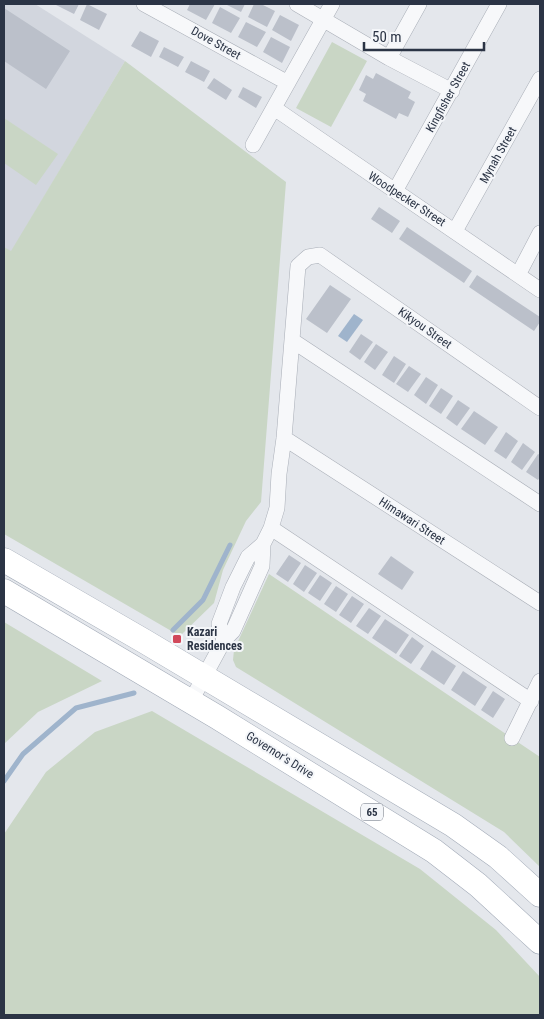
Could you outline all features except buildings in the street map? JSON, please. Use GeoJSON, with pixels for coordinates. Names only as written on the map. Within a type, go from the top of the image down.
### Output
{"type":"FeatureCollection","features":[{"type":"Feature","properties":{"kind":"main road","name":"65"},"geometry":{"type":"LineString","coordinates":[[4,560],[453,825],[498,857],[540,895]]}},
{"type":"Feature","properties":{"kind":"main road","name":"Governor's Drive"},"geometry":{"type":"LineString","coordinates":[[4,592],[191,701],[434,851],[484,890],[540,942]]}},
{"type":"Feature","properties":{"kind":"street","name":"Dove Street"},"geometry":{"type":"LineString","coordinates":[[144,4],[288,83]]}},
{"type":"Feature","properties":{"kind":"street"},"geometry":{"type":"LineString","coordinates":[[297,4],[389,58],[452,91]]}},
{"type":"Feature","properties":{"kind":"street"},"geometry":{"type":"LineString","coordinates":[[253,145],[332,4]]}},
{"type":"Feature","properties":{"kind":"street"},"geometry":{"type":"LineString","coordinates":[[389,58],[419,4]]}},
{"type":"Feature","properties":{"kind":"street","name":"Kingfisher Street"},"geometry":{"type":"LineString","coordinates":[[395,191],[499,4]]}},
{"type":"Feature","properties":{"kind":"street","name":"Mynah Street"},"geometry":{"type":"LineString","coordinates":[[455,231],[540,78]]}},
{"type":"Feature","properties":{"kind":"street","name":"Woodpecker Street"},"geometry":{"type":"LineString","coordinates":[[274,108],[540,290]]}},
{"type":"Feature","properties":{"kind":"street"},"geometry":{"type":"LineString","coordinates":[[518,275],[540,233]]}},
{"type":"Feature","properties":{"kind":"street","name":"Kikyou Street"},"geometry":{"type":"LineString","coordinates":[[293,341],[298,266],[308,257],[320,255],[540,408]]}},
{"type":"Feature","properties":{"kind":"street"},"geometry":{"type":"LineString","coordinates":[[191,701],[224,640],[233,631],[262,566],[263,544],[271,528],[277,508],[293,341],[540,504]]}},
{"type":"Feature","properties":{"kind":"street","name":"Himawari Street"},"geometry":{"type":"LineString","coordinates":[[284,438],[540,603]]}},
{"type":"Feature","properties":{"kind":"street"},"geometry":{"type":"LineString","coordinates":[[271,528],[531,701]]}},
{"type":"Feature","properties":{"kind":"street"},"geometry":{"type":"LineString","coordinates":[[512,738],[540,681]]}},
{"type":"Feature","properties":{"kind":"shaded area"},"geometry":{"type":"Polygon","coordinates":[[[4,4],[35,4],[125,61],[11,252],[4,247],[4,4]]]}},
{"type":"Feature","properties":{"kind":"green space"},"geometry":{"type":"Polygon","coordinates":[[[332,42],[367,61],[331,127],[296,108],[332,42]]]}},
{"type":"Feature","properties":{"kind":"green space"},"geometry":{"type":"Polygon","coordinates":[[[125,61],[286,182],[261,502],[246,521],[223,570],[214,603],[180,636],[4,534],[4,247],[11,251],[125,61]]]}},
{"type":"Feature","properties":{"kind":"green space"},"geometry":{"type":"Polygon","coordinates":[[[4,118],[58,154],[36,185],[4,163],[4,118]]]}},
{"type":"Feature","properties":{"kind":"green space"},"geometry":{"type":"Polygon","coordinates":[[[269,574],[540,757],[540,867],[504,832],[236,667],[233,660],[234,650],[269,574]]]}},
{"type":"Feature","properties":{"kind":"green space"},"geometry":{"type":"Polygon","coordinates":[[[4,622],[102,681],[38,712],[4,744],[4,622]]]}},
{"type":"Feature","properties":{"kind":"green space"},"geometry":{"type":"Polygon","coordinates":[[[152,711],[420,869],[496,930],[540,977],[540,1015],[4,1015],[4,834],[46,772],[95,732],[152,711]]]}},
{"type":"Feature","properties":{"kind":"water"},"geometry":{"type":"Polygon","coordinates":[[[354,314],[363,320],[347,342],[338,336],[354,314]]]}},
{"type":"Feature","properties":{"kind":"waterway"},"geometry":{"type":"LineString","coordinates":[[173,630],[203,600],[230,545]]}},
{"type":"Feature","properties":{"kind":"waterway"},"geometry":{"type":"LineString","coordinates":[[4,781],[23,754],[76,708],[134,693]]}},
{"type":"Feature","properties":{"kind":"place","name":"Kazari Residences"},"geometry":{"type":"Point","coordinates":[177,639]}}]}
